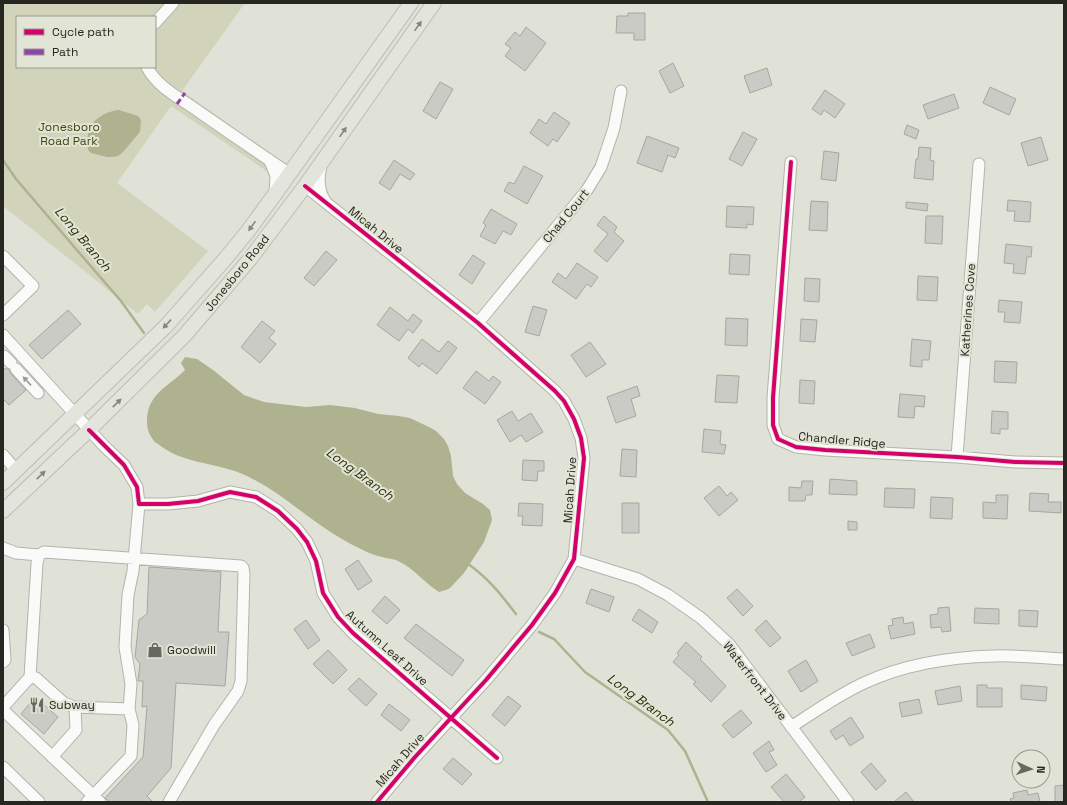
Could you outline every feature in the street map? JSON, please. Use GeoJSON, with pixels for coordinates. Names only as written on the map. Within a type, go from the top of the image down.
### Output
{"type":"FeatureCollection","features":[{"type":"Feature","properties":{"kind":"main road","name":"Jonesboro Road"},"geometry":{"type":"LineString","coordinates":[[3,483],[166,326],[226,258],[248,232],[290,174],[410,3]]}},
{"type":"Feature","properties":{"kind":"main road","name":"Jonesboro Road"},"geometry":{"type":"LineString","coordinates":[[3,511],[89,430],[185,335],[250,259],[306,186],[434,3]]}},
{"type":"Feature","properties":{"kind":"main road"},"geometry":{"type":"LineString","coordinates":[[306,186],[302,179],[302,165],[311,143]]}},
{"type":"Feature","properties":{"kind":"main road"},"geometry":{"type":"LineString","coordinates":[[285,214],[291,196],[290,174]]}},
{"type":"Feature","properties":{"kind":"street"},"geometry":{"type":"LineString","coordinates":[[156,22],[173,3]]}},
{"type":"Feature","properties":{"kind":"street"},"geometry":{"type":"LineString","coordinates":[[148,68],[150,73],[163,86],[290,174]]}},
{"type":"Feature","properties":{"kind":"street","name":"Chad Court"},"geometry":{"type":"LineString","coordinates":[[478,323],[587,190],[601,167],[614,128],[621,91]]}},
{"type":"Feature","properties":{"kind":"street"},"geometry":{"type":"LineString","coordinates":[[269,160],[276,176],[275,194]]}},
{"type":"Feature","properties":{"kind":"street","name":"Chandler Ridge"},"geometry":{"type":"LineString","coordinates":[[791,162],[772,398],[773,425],[778,439],[796,447],[825,450],[957,457],[1015,462],[1064,463]]}},
{"type":"Feature","properties":{"kind":"street"},"geometry":{"type":"LineString","coordinates":[[321,164],[318,180],[322,194],[328,204]]}},
{"type":"Feature","properties":{"kind":"street","name":"Katherines Cove"},"geometry":{"type":"LineString","coordinates":[[957,457],[979,164]]}},
{"type":"Feature","properties":{"kind":"street","name":"Micah Drive"},"geometry":{"type":"LineString","coordinates":[[306,186],[478,323],[555,391],[564,401],[574,419],[581,438],[584,458],[574,559],[555,593],[532,625],[486,680],[376,802]]}},
{"type":"Feature","properties":{"kind":"street"},"geometry":{"type":"LineString","coordinates":[[3,256],[33,286],[3,315]]}},
{"type":"Feature","properties":{"kind":"street"},"geometry":{"type":"LineString","coordinates":[[3,335],[89,430],[124,465],[137,487],[139,504],[134,558],[128,595],[125,647],[131,684],[129,709],[133,725],[131,756],[93,800],[3,709],[30,677],[37,563],[39,555]]}},
{"type":"Feature","properties":{"kind":"street"},"geometry":{"type":"LineString","coordinates":[[10,363],[38,393]]}},
{"type":"Feature","properties":{"kind":"street"},"geometry":{"type":"LineString","coordinates":[[3,455],[16,470]]}},
{"type":"Feature","properties":{"kind":"street","name":"Autumn Leaf Drive"},"geometry":{"type":"LineString","coordinates":[[139,504],[168,504],[198,501],[230,492],[256,497],[278,511],[297,529],[307,542],[316,561],[323,593],[338,617],[353,633],[497,758]]}},
{"type":"Feature","properties":{"kind":"street"},"geometry":{"type":"LineString","coordinates":[[3,548],[16,553],[39,555],[44,552],[237,564],[243,568],[241,681],[238,690],[214,725],[169,802]]}},
{"type":"Feature","properties":{"kind":"street","name":"Waterfront Drive"},"geometry":{"type":"LineString","coordinates":[[574,559],[638,579],[668,595],[701,618],[729,644],[848,802]]}},
{"type":"Feature","properties":{"kind":"street"},"geometry":{"type":"LineString","coordinates":[[3,630],[5,660],[3,662]]}},
{"type":"Feature","properties":{"kind":"street"},"geometry":{"type":"LineString","coordinates":[[791,727],[837,697],[864,683],[897,671],[956,659],[994,656],[1064,659]]}},
{"type":"Feature","properties":{"kind":"street"},"geometry":{"type":"LineString","coordinates":[[30,677],[36,678],[64,703],[75,707],[129,709]]}},
{"type":"Feature","properties":{"kind":"street"},"geometry":{"type":"LineString","coordinates":[[52,757],[76,730],[75,707]]}},
{"type":"Feature","properties":{"kind":"street"},"geometry":{"type":"LineString","coordinates":[[3,767],[39,802]]}},
{"type":"Feature","properties":{"kind":"green space","name":"Jonesboro Road Park"},"geometry":{"type":"Polygon","coordinates":[[[3,3],[245,3],[182,91],[278,159],[268,172],[171,106],[117,183],[208,251],[155,312],[147,304],[138,314],[3,206],[3,3]]]}},
{"type":"Feature","properties":{"kind":"water"},"geometry":{"type":"Polygon","coordinates":[[[119,110],[138,116],[141,120],[140,132],[118,156],[107,157],[91,153],[88,150],[88,134],[92,124],[104,114],[119,110]]]}},
{"type":"Feature","properties":{"kind":"water"},"geometry":{"type":"Polygon","coordinates":[[[185,357],[197,359],[244,395],[264,402],[306,407],[330,405],[355,408],[378,414],[410,418],[436,431],[444,439],[448,446],[451,456],[453,476],[457,484],[465,493],[490,510],[492,520],[484,542],[464,573],[450,588],[439,592],[404,564],[369,553],[345,541],[264,485],[230,469],[188,459],[168,451],[155,442],[148,430],[148,412],[155,397],[185,370],[181,363],[185,357]]]}},
{"type":"Feature","properties":{"kind":"building"},"geometry":{"type":"Polygon","coordinates":[[[628,13],[645,13],[645,40],[634,40],[634,33],[616,33],[617,16],[628,16],[628,13]]]}},
{"type":"Feature","properties":{"kind":"building"},"geometry":{"type":"Polygon","coordinates":[[[526,27],[546,43],[525,71],[505,56],[511,48],[505,44],[515,32],[520,36],[526,27]]]}},
{"type":"Feature","properties":{"kind":"building"},"geometry":{"type":"Polygon","coordinates":[[[673,63],[684,86],[670,93],[659,71],[673,63]]]}},
{"type":"Feature","properties":{"kind":"building"},"geometry":{"type":"Polygon","coordinates":[[[767,68],[772,85],[750,93],[744,76],[767,68]]]}},
{"type":"Feature","properties":{"kind":"building"},"geometry":{"type":"Polygon","coordinates":[[[440,82],[453,89],[436,119],[423,111],[440,82]]]}},
{"type":"Feature","properties":{"kind":"building"},"geometry":{"type":"Polygon","coordinates":[[[990,87],[1016,99],[1009,115],[983,103],[990,87]]]}},
{"type":"Feature","properties":{"kind":"building"},"geometry":{"type":"Polygon","coordinates":[[[825,90],[845,104],[835,118],[824,110],[821,115],[812,109],[825,90]]]}},
{"type":"Feature","properties":{"kind":"building"},"geometry":{"type":"Polygon","coordinates":[[[954,94],[959,108],[928,119],[923,105],[954,94]]]}},
{"type":"Feature","properties":{"kind":"building"},"geometry":{"type":"Polygon","coordinates":[[[554,112],[570,123],[557,142],[553,139],[548,146],[530,133],[539,119],[546,124],[554,112]]]}},
{"type":"Feature","properties":{"kind":"building"},"geometry":{"type":"Polygon","coordinates":[[[907,125],[919,130],[916,139],[904,134],[907,125]]]}},
{"type":"Feature","properties":{"kind":"building"},"geometry":{"type":"Polygon","coordinates":[[[743,132],[757,139],[742,166],[729,159],[743,132]]]}},
{"type":"Feature","properties":{"kind":"building"},"geometry":{"type":"Polygon","coordinates":[[[647,136],[679,148],[675,158],[668,155],[662,172],[637,163],[647,136]]]}},
{"type":"Feature","properties":{"kind":"building"},"geometry":{"type":"Polygon","coordinates":[[[1041,137],[1048,160],[1028,166],[1021,143],[1041,137]]]}},
{"type":"Feature","properties":{"kind":"building"},"geometry":{"type":"Polygon","coordinates":[[[919,147],[931,148],[930,160],[934,161],[933,180],[914,178],[919,147]]]}},
{"type":"Feature","properties":{"kind":"building"},"geometry":{"type":"Polygon","coordinates":[[[824,151],[839,153],[836,181],[821,179],[824,151]]]}},
{"type":"Feature","properties":{"kind":"building"},"geometry":{"type":"Polygon","coordinates":[[[394,160],[415,174],[410,180],[400,174],[390,190],[379,183],[394,160]]]}},
{"type":"Feature","properties":{"kind":"building"},"geometry":{"type":"Polygon","coordinates":[[[524,166],[543,176],[527,204],[504,191],[509,182],[514,184],[524,166]]]}},
{"type":"Feature","properties":{"kind":"building"},"geometry":{"type":"Polygon","coordinates":[[[1008,200],[1031,202],[1030,222],[1014,221],[1015,211],[1007,211],[1008,200]]]}},
{"type":"Feature","properties":{"kind":"building"},"geometry":{"type":"Polygon","coordinates":[[[811,201],[828,202],[827,231],[809,230],[811,201]]]}},
{"type":"Feature","properties":{"kind":"building"},"geometry":{"type":"Polygon","coordinates":[[[906,202],[928,204],[927,211],[906,208],[906,202]]]}},
{"type":"Feature","properties":{"kind":"building"},"geometry":{"type":"Polygon","coordinates":[[[727,206],[754,207],[753,225],[747,224],[747,228],[726,227],[727,206]]]}},
{"type":"Feature","properties":{"kind":"building"},"geometry":{"type":"Polygon","coordinates":[[[491,209],[517,224],[511,235],[503,231],[495,244],[480,236],[486,225],[483,223],[491,209]]]}},
{"type":"Feature","properties":{"kind":"building"},"geometry":{"type":"Polygon","coordinates":[[[604,216],[617,227],[614,232],[624,241],[607,262],[594,251],[608,234],[597,225],[604,216]]]}},
{"type":"Feature","properties":{"kind":"building"},"geometry":{"type":"Polygon","coordinates":[[[926,216],[943,216],[942,244],[925,243],[926,216]]]}},
{"type":"Feature","properties":{"kind":"building"},"geometry":{"type":"Polygon","coordinates":[[[1006,244],[1032,247],[1031,257],[1027,257],[1025,274],[1013,273],[1014,264],[1004,263],[1006,244]]]}},
{"type":"Feature","properties":{"kind":"building"},"geometry":{"type":"Polygon","coordinates":[[[326,251],[337,260],[314,286],[304,278],[326,251]]]}},
{"type":"Feature","properties":{"kind":"building"},"geometry":{"type":"Polygon","coordinates":[[[730,254],[750,255],[749,275],[729,274],[730,254]]]}},
{"type":"Feature","properties":{"kind":"building"},"geometry":{"type":"Polygon","coordinates":[[[473,255],[485,263],[472,284],[459,275],[473,255]]]}},
{"type":"Feature","properties":{"kind":"building"},"geometry":{"type":"Polygon","coordinates":[[[577,263],[598,277],[591,287],[587,284],[576,299],[552,282],[558,273],[566,279],[577,263]]]}},
{"type":"Feature","properties":{"kind":"building"},"geometry":{"type":"Polygon","coordinates":[[[918,276],[938,277],[937,301],[917,300],[918,276]]]}},
{"type":"Feature","properties":{"kind":"building"},"geometry":{"type":"Polygon","coordinates":[[[805,278],[820,279],[819,302],[804,301],[805,278]]]}},
{"type":"Feature","properties":{"kind":"building"},"geometry":{"type":"Polygon","coordinates":[[[999,300],[1022,302],[1020,323],[1004,322],[1005,312],[998,312],[999,300]]]}},
{"type":"Feature","properties":{"kind":"building"},"geometry":{"type":"Polygon","coordinates":[[[533,306],[547,310],[539,336],[525,332],[533,306]]]}},
{"type":"Feature","properties":{"kind":"building"},"geometry":{"type":"Polygon","coordinates":[[[390,307],[408,321],[413,314],[422,321],[413,333],[408,329],[399,341],[377,325],[390,307]]]}},
{"type":"Feature","properties":{"kind":"building"},"geometry":{"type":"Polygon","coordinates":[[[68,310],[81,324],[42,359],[29,345],[68,310]]]}},
{"type":"Feature","properties":{"kind":"building"},"geometry":{"type":"Polygon","coordinates":[[[726,318],[748,319],[747,346],[725,345],[726,318]]]}},
{"type":"Feature","properties":{"kind":"building"},"geometry":{"type":"Polygon","coordinates":[[[801,319],[817,320],[815,342],[800,341],[801,319]]]}},
{"type":"Feature","properties":{"kind":"building"},"geometry":{"type":"Polygon","coordinates":[[[262,321],[275,331],[269,338],[276,344],[260,363],[241,347],[262,321]]]}},
{"type":"Feature","properties":{"kind":"building"},"geometry":{"type":"Polygon","coordinates":[[[422,339],[439,352],[448,341],[457,348],[437,374],[422,363],[419,367],[408,358],[422,339]]]}},
{"type":"Feature","properties":{"kind":"building"},"geometry":{"type":"Polygon","coordinates":[[[912,339],[931,341],[929,360],[922,360],[922,367],[910,366],[912,339]]]}},
{"type":"Feature","properties":{"kind":"building"},"geometry":{"type":"Polygon","coordinates":[[[590,342],[606,364],[586,377],[571,355],[590,342]]]}},
{"type":"Feature","properties":{"kind":"building"},"geometry":{"type":"Polygon","coordinates":[[[995,361],[1017,362],[1016,383],[994,382],[995,361]]]}},
{"type":"Feature","properties":{"kind":"building"},"geometry":{"type":"Polygon","coordinates":[[[6,368],[26,390],[9,405],[3,399],[3,370],[6,368]]]}},
{"type":"Feature","properties":{"kind":"building"},"geometry":{"type":"Polygon","coordinates":[[[476,371],[489,381],[493,376],[501,382],[485,404],[463,388],[476,371]]]}},
{"type":"Feature","properties":{"kind":"building"},"geometry":{"type":"Polygon","coordinates":[[[717,375],[739,376],[737,403],[715,402],[717,375]]]}},
{"type":"Feature","properties":{"kind":"building"},"geometry":{"type":"Polygon","coordinates":[[[800,380],[815,381],[814,404],[799,403],[800,380]]]}},
{"type":"Feature","properties":{"kind":"building"},"geometry":{"type":"Polygon","coordinates":[[[637,386],[640,396],[631,399],[636,416],[616,423],[607,397],[637,386]]]}},
{"type":"Feature","properties":{"kind":"building"},"geometry":{"type":"Polygon","coordinates":[[[900,394],[925,396],[924,407],[915,406],[914,418],[898,417],[900,394]]]}},
{"type":"Feature","properties":{"kind":"building"},"geometry":{"type":"Polygon","coordinates":[[[512,411],[518,421],[531,413],[543,432],[526,442],[521,435],[510,442],[497,420],[512,411]]]}},
{"type":"Feature","properties":{"kind":"building"},"geometry":{"type":"Polygon","coordinates":[[[992,411],[1008,412],[1008,429],[1000,429],[1000,434],[991,433],[992,411]]]}},
{"type":"Feature","properties":{"kind":"building"},"geometry":{"type":"Polygon","coordinates":[[[704,429],[721,431],[720,444],[726,445],[724,454],[702,452],[704,429]]]}},
{"type":"Feature","properties":{"kind":"building"},"geometry":{"type":"Polygon","coordinates":[[[622,449],[637,450],[636,477],[620,476],[622,449]]]}},
{"type":"Feature","properties":{"kind":"building"},"geometry":{"type":"Polygon","coordinates":[[[523,460],[544,461],[544,471],[538,471],[537,481],[522,480],[523,460]]]}},
{"type":"Feature","properties":{"kind":"building"},"geometry":{"type":"Polygon","coordinates":[[[830,479],[857,481],[857,495],[829,494],[830,479]]]}},
{"type":"Feature","properties":{"kind":"building"},"geometry":{"type":"Polygon","coordinates":[[[802,481],[813,481],[812,495],[806,495],[805,501],[789,501],[789,487],[801,488],[802,481]]]}},
{"type":"Feature","properties":{"kind":"building"},"geometry":{"type":"Polygon","coordinates":[[[719,486],[727,496],[731,492],[738,500],[719,516],[704,498],[719,486]]]}},
{"type":"Feature","properties":{"kind":"building"},"geometry":{"type":"Polygon","coordinates":[[[885,488],[915,489],[914,508],[884,507],[885,488]]]}},
{"type":"Feature","properties":{"kind":"building"},"geometry":{"type":"Polygon","coordinates":[[[1030,493],[1049,494],[1048,502],[1061,502],[1061,513],[1029,511],[1030,493]]]}},
{"type":"Feature","properties":{"kind":"building"},"geometry":{"type":"Polygon","coordinates":[[[996,495],[1008,495],[1007,519],[983,518],[983,502],[996,503],[996,495]]]}},
{"type":"Feature","properties":{"kind":"building"},"geometry":{"type":"Polygon","coordinates":[[[931,497],[953,498],[952,519],[930,518],[931,497]]]}},
{"type":"Feature","properties":{"kind":"building"},"geometry":{"type":"Polygon","coordinates":[[[519,503],[543,504],[542,526],[522,525],[523,516],[518,516],[519,503]]]}},
{"type":"Feature","properties":{"kind":"building"},"geometry":{"type":"Polygon","coordinates":[[[622,503],[639,503],[639,533],[622,533],[622,503]]]}},
{"type":"Feature","properties":{"kind":"building"},"geometry":{"type":"Polygon","coordinates":[[[848,521],[857,522],[857,530],[848,530],[848,521]]]}},
{"type":"Feature","properties":{"kind":"building"},"geometry":{"type":"Polygon","coordinates":[[[358,560],[372,581],[358,590],[345,569],[358,560]]]}},
{"type":"Feature","properties":{"kind":"building"},"geometry":{"type":"Polygon","coordinates":[[[149,567],[221,572],[218,632],[229,632],[225,686],[176,683],[171,768],[147,796],[153,802],[110,802],[105,798],[143,757],[147,706],[142,707],[143,681],[138,681],[140,664],[135,657],[139,620],[147,614],[149,567]]]}},
{"type":"Feature","properties":{"kind":"building"},"geometry":{"type":"Polygon","coordinates":[[[591,589],[614,597],[609,612],[586,603],[591,589]]]}},
{"type":"Feature","properties":{"kind":"building"},"geometry":{"type":"Polygon","coordinates":[[[737,589],[753,606],[743,616],[727,598],[737,589]]]}},
{"type":"Feature","properties":{"kind":"building"},"geometry":{"type":"Polygon","coordinates":[[[385,596],[400,610],[387,624],[372,611],[385,596]]]}},
{"type":"Feature","properties":{"kind":"building"},"geometry":{"type":"Polygon","coordinates":[[[949,607],[951,631],[942,632],[941,627],[931,628],[930,615],[938,614],[938,608],[949,607]]]}},
{"type":"Feature","properties":{"kind":"building"},"geometry":{"type":"Polygon","coordinates":[[[975,608],[999,609],[999,624],[974,623],[975,608]]]}},
{"type":"Feature","properties":{"kind":"building"},"geometry":{"type":"Polygon","coordinates":[[[639,609],[658,622],[652,633],[632,620],[639,609]]]}},
{"type":"Feature","properties":{"kind":"building"},"geometry":{"type":"Polygon","coordinates":[[[1019,610],[1038,611],[1037,627],[1019,626],[1019,610]]]}},
{"type":"Feature","properties":{"kind":"building"},"geometry":{"type":"Polygon","coordinates":[[[903,617],[904,624],[913,622],[915,634],[891,639],[888,626],[893,625],[892,619],[903,617]]]}},
{"type":"Feature","properties":{"kind":"building"},"geometry":{"type":"Polygon","coordinates":[[[306,620],[320,640],[308,649],[294,629],[306,620]]]}},
{"type":"Feature","properties":{"kind":"building"},"geometry":{"type":"Polygon","coordinates":[[[766,620],[781,638],[770,647],[755,630],[766,620]]]}},
{"type":"Feature","properties":{"kind":"building"},"geometry":{"type":"Polygon","coordinates":[[[416,624],[464,660],[452,676],[404,638],[416,624]]]}},
{"type":"Feature","properties":{"kind":"building"},"geometry":{"type":"Polygon","coordinates":[[[870,634],[875,647],[852,656],[846,643],[870,634]]]}},
{"type":"Feature","properties":{"kind":"building"},"geometry":{"type":"Polygon","coordinates":[[[686,642],[702,657],[700,659],[726,686],[711,702],[693,684],[696,682],[673,662],[679,655],[677,653],[686,642]]]}},
{"type":"Feature","properties":{"kind":"building"},"geometry":{"type":"Polygon","coordinates":[[[328,650],[347,670],[333,684],[313,664],[328,650]]]}},
{"type":"Feature","properties":{"kind":"building"},"geometry":{"type":"Polygon","coordinates":[[[806,660],[818,681],[801,692],[788,671],[806,660]]]}},
{"type":"Feature","properties":{"kind":"building"},"geometry":{"type":"Polygon","coordinates":[[[359,678],[377,694],[366,706],[348,689],[359,678]]]}},
{"type":"Feature","properties":{"kind":"building"},"geometry":{"type":"Polygon","coordinates":[[[977,685],[987,685],[987,688],[1002,688],[1002,707],[977,707],[977,685]]]}},
{"type":"Feature","properties":{"kind":"building"},"geometry":{"type":"Polygon","coordinates":[[[1021,685],[1047,687],[1046,701],[1021,699],[1021,685]]]}},
{"type":"Feature","properties":{"kind":"building"},"geometry":{"type":"Polygon","coordinates":[[[960,686],[962,701],[938,705],[935,691],[960,686]]]}},
{"type":"Feature","properties":{"kind":"building"},"geometry":{"type":"Polygon","coordinates":[[[508,696],[521,706],[505,726],[492,715],[508,696]]]}},
{"type":"Feature","properties":{"kind":"building"},"geometry":{"type":"Polygon","coordinates":[[[35,697],[58,717],[44,734],[21,714],[35,697]]]}},
{"type":"Feature","properties":{"kind":"building"},"geometry":{"type":"Polygon","coordinates":[[[919,699],[922,713],[902,717],[899,703],[919,699]]]}},
{"type":"Feature","properties":{"kind":"building"},"geometry":{"type":"Polygon","coordinates":[[[389,704],[410,720],[401,731],[381,715],[389,704]]]}},
{"type":"Feature","properties":{"kind":"building"},"geometry":{"type":"Polygon","coordinates":[[[741,710],[752,723],[733,738],[722,725],[741,710]]]}},
{"type":"Feature","properties":{"kind":"building"},"geometry":{"type":"Polygon","coordinates":[[[851,717],[864,737],[850,746],[843,735],[836,740],[830,731],[851,717]]]}},
{"type":"Feature","properties":{"kind":"building"},"geometry":{"type":"Polygon","coordinates":[[[769,741],[774,750],[769,752],[777,765],[766,772],[753,753],[769,741]]]}},
{"type":"Feature","properties":{"kind":"building"},"geometry":{"type":"Polygon","coordinates":[[[453,758],[472,774],[462,785],[443,769],[453,758]]]}},
{"type":"Feature","properties":{"kind":"building"},"geometry":{"type":"Polygon","coordinates":[[[871,763],[886,781],[876,790],[861,772],[871,763]]]}},
{"type":"Feature","properties":{"kind":"building"},"geometry":{"type":"Polygon","coordinates":[[[786,774],[805,797],[799,802],[784,802],[771,787],[786,774]]]}},
{"type":"Feature","properties":{"kind":"building"},"geometry":{"type":"Polygon","coordinates":[[[1064,785],[1064,802],[1055,802],[1055,786],[1064,785]]]}},
{"type":"Feature","properties":{"kind":"building"},"geometry":{"type":"Polygon","coordinates":[[[1027,790],[1028,795],[1038,793],[1040,802],[1011,802],[1010,799],[1014,798],[1013,793],[1027,790]]]}},
{"type":"Feature","properties":{"kind":"building"},"geometry":{"type":"Polygon","coordinates":[[[906,792],[914,802],[894,802],[906,792]]]}},
{"type":"Feature","properties":{"kind":"waterway","name":"Long Branch"},"geometry":{"type":"LineString","coordinates":[[3,160],[16,179],[121,301],[144,333]]}},
{"type":"Feature","properties":{"kind":"waterway","name":"Long Branch"},"geometry":{"type":"LineString","coordinates":[[467,563],[493,586],[516,614]]}},
{"type":"Feature","properties":{"kind":"waterway","name":"Long Branch"},"geometry":{"type":"LineString","coordinates":[[539,632],[554,639],[585,672],[668,730],[685,751],[708,802]]}},
{"type":"Feature","properties":{"kind":"marked path"},"geometry":{"type":"LineString","coordinates":[[177,104],[185,93]]}},
{"type":"Feature","properties":{"kind":"cycle path"},"geometry":{"type":"LineString","coordinates":[[791,162],[773,398],[773,425],[778,439],[796,447],[825,450],[957,457],[1015,462],[1064,463]]}},
{"type":"Feature","properties":{"kind":"cycle path"},"geometry":{"type":"LineString","coordinates":[[305,186],[478,323],[555,391],[564,401],[574,419],[581,438],[584,458],[574,559],[555,593],[532,625],[486,680],[415,757],[377,802]]}},
{"type":"Feature","properties":{"kind":"cycle path"},"geometry":{"type":"LineString","coordinates":[[89,430],[124,465],[137,487],[139,504],[168,504],[198,501],[230,492],[256,497],[278,511],[297,529],[307,542],[316,561],[323,593],[338,617],[353,633],[497,758]]}},
{"type":"Feature","properties":{"kind":"place","name":"Goodwill"},"geometry":{"type":"Point","coordinates":[155,650]}},
{"type":"Feature","properties":{"kind":"place","name":"Subway"},"geometry":{"type":"Point","coordinates":[37,705]}}]}
